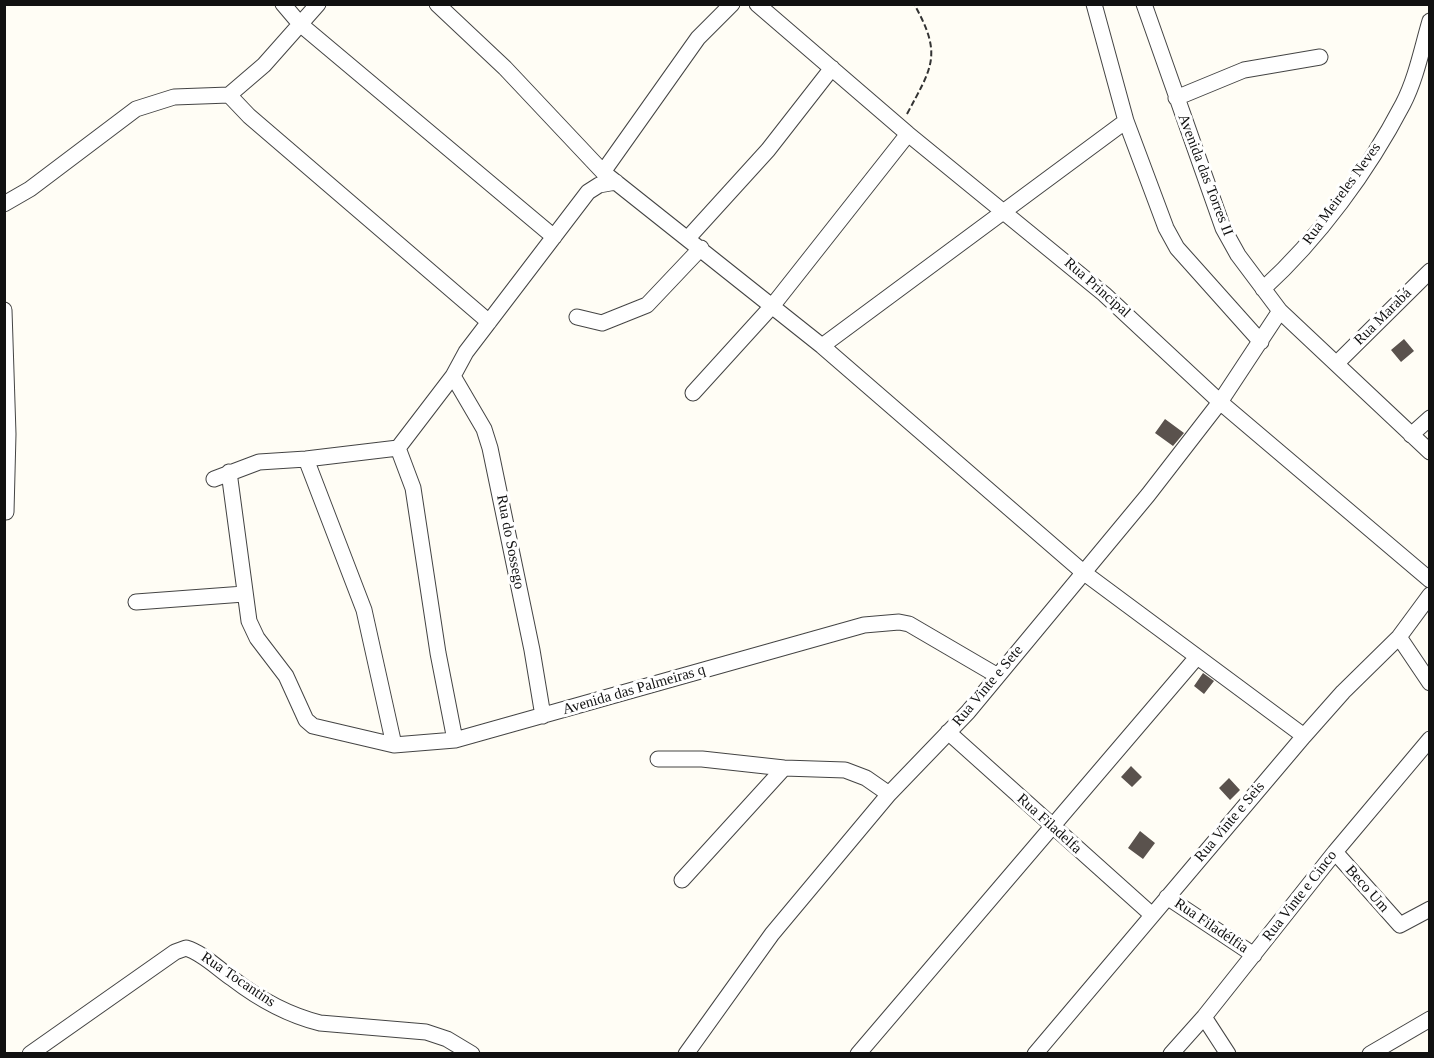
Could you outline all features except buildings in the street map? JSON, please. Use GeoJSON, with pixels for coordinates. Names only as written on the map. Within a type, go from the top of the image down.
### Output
{"type":"FeatureCollection","features":[{"type":"Feature","properties":{"kind":"street"},"geometry":{"type":"LineString","coordinates":[[284,4],[300,24],[554,237]]}},
{"type":"Feature","properties":{"kind":"street"},"geometry":{"type":"LineString","coordinates":[[4,204],[30,189],[136,109],[174,97],[229,95],[264,65],[318,4]]}},
{"type":"Feature","properties":{"kind":"street"},"geometry":{"type":"LineString","coordinates":[[437,4],[504,68],[603,172],[773,305],[1083,572],[1304,736]]}},
{"type":"Feature","properties":{"kind":"street"},"geometry":{"type":"LineString","coordinates":[[603,172],[698,38],[732,4]]}},
{"type":"Feature","properties":{"kind":"street","name":"Rua Principal"},"geometry":{"type":"LineString","coordinates":[[757,4],[904,130],[1113,302],[1220,402],[1430,580]]}},
{"type":"Feature","properties":{"kind":"street"},"geometry":{"type":"LineString","coordinates":[[1094,4],[1126,122],[1166,228],[1177,248],[1261,342]]}},
{"type":"Feature","properties":{"kind":"street","name":"Avenida das Torres II"},"geometry":{"type":"LineString","coordinates":[[1144,4],[1161,58],[1223,228],[1238,255],[1280,311],[1430,452]]}},
{"type":"Feature","properties":{"kind":"street","name":"Rua Meireles Neves"},"geometry":{"type":"LineString","coordinates":[[1263,289],[1312,237],[1368,163],[1404,102],[1430,21]]}},
{"type":"Feature","properties":{"kind":"street"},"geometry":{"type":"LineString","coordinates":[[1176,98],[1244,70],[1320,57]]}},
{"type":"Feature","properties":{"kind":"street"},"geometry":{"type":"LineString","coordinates":[[688,237],[768,150],[832,68]]}},
{"type":"Feature","properties":{"kind":"street"},"geometry":{"type":"LineString","coordinates":[[229,95],[249,116],[489,322]]}},
{"type":"Feature","properties":{"kind":"street"},"geometry":{"type":"LineString","coordinates":[[822,346],[1126,122]]}},
{"type":"Feature","properties":{"kind":"street"},"geometry":{"type":"LineString","coordinates":[[693,393],[773,305],[904,130]]}},
{"type":"Feature","properties":{"kind":"street"},"geometry":{"type":"LineString","coordinates":[[214,479],[259,462],[398,448],[453,376],[462,358],[588,192],[599,186],[616,182]]}},
{"type":"Feature","properties":{"kind":"street"},"geometry":{"type":"LineString","coordinates":[[577,317],[602,323],[647,305],[701,248]]}},
{"type":"Feature","properties":{"kind":"street","name":"Rua Marabá"},"geometry":{"type":"LineString","coordinates":[[1337,363],[1430,271]]}},
{"type":"Feature","properties":{"kind":"street"},"geometry":{"type":"LineString","coordinates":[[4,310],[8,434],[6,512]]}},
{"type":"Feature","properties":{"kind":"street","name":"Rua Vinte e Sete"},"geometry":{"type":"LineString","coordinates":[[686,1053],[772,934],[889,794],[998,676],[1148,495],[1220,402],[1280,311]]}},
{"type":"Feature","properties":{"kind":"street","name":"Rua do Sossego"},"geometry":{"type":"LineString","coordinates":[[453,376],[484,429],[490,448],[532,650],[543,716]]}},
{"type":"Feature","properties":{"kind":"street"},"geometry":{"type":"LineString","coordinates":[[1411,435],[1430,418]]}},
{"type":"Feature","properties":{"kind":"street"},"geometry":{"type":"LineString","coordinates":[[398,448],[412,488],[438,653],[455,740]]}},
{"type":"Feature","properties":{"kind":"street"},"geometry":{"type":"LineString","coordinates":[[306,459],[363,610],[394,745]]}},
{"type":"Feature","properties":{"kind":"street","name":"Avenida das Palmeiras q"},"geometry":{"type":"LineString","coordinates":[[229,472],[249,621],[257,638],[286,676],[306,720],[313,726],[394,745],[455,740],[864,625],[893,622],[909,624],[998,676]]}},
{"type":"Feature","properties":{"kind":"street"},"geometry":{"type":"LineString","coordinates":[[136,602],[244,594]]}},
{"type":"Feature","properties":{"kind":"street","name":"Rua Vinte e Seis"},"geometry":{"type":"LineString","coordinates":[[1035,1053],[1304,736],[1343,692],[1399,637],[1430,595]]}},
{"type":"Feature","properties":{"kind":"street"},"geometry":{"type":"LineString","coordinates":[[1399,637],[1430,683]]}},
{"type":"Feature","properties":{"kind":"street"},"geometry":{"type":"LineString","coordinates":[[858,1053],[1197,657]]}},
{"type":"Feature","properties":{"kind":"street","name":"Rua Filadelfa"},"geometry":{"type":"LineString","coordinates":[[948,732],[1151,914]]}},
{"type":"Feature","properties":{"kind":"street","name":"Rua Vinte e Cinco"},"geometry":{"type":"LineString","coordinates":[[1171,1053],[1204,1017],[1335,852],[1430,739]]}},
{"type":"Feature","properties":{"kind":"street"},"geometry":{"type":"LineString","coordinates":[[658,759],[702,759],[784,768],[828,768],[855,772],[889,794]]}},
{"type":"Feature","properties":{"kind":"street"},"geometry":{"type":"LineString","coordinates":[[682,880],[784,768]]}},
{"type":"Feature","properties":{"kind":"street","name":"Beco Um"},"geometry":{"type":"LineString","coordinates":[[1335,852],[1400,925],[1430,909]]}},
{"type":"Feature","properties":{"kind":"street","name":"Rua Filadélfia"},"geometry":{"type":"LineString","coordinates":[[1167,897],[1254,955]]}},
{"type":"Feature","properties":{"kind":"street","name":"Rua Tocantins"},"geometry":{"type":"LineString","coordinates":[[30,1053],[175,952],[186,948],[197,952],[244,988],[306,1020],[426,1032],[447,1039],[472,1053]]}},
{"type":"Feature","properties":{"kind":"street"},"geometry":{"type":"LineString","coordinates":[[1204,1017],[1228,1053]]}},
{"type":"Feature","properties":{"kind":"street"},"geometry":{"type":"LineString","coordinates":[[1370,1053],[1430,1019]]}},
{"type":"Feature","properties":{"kind":"path"},"geometry":{"type":"LineString","coordinates":[[904,130],[931,69],[932,52],[923,20],[914,4]]}}]}
